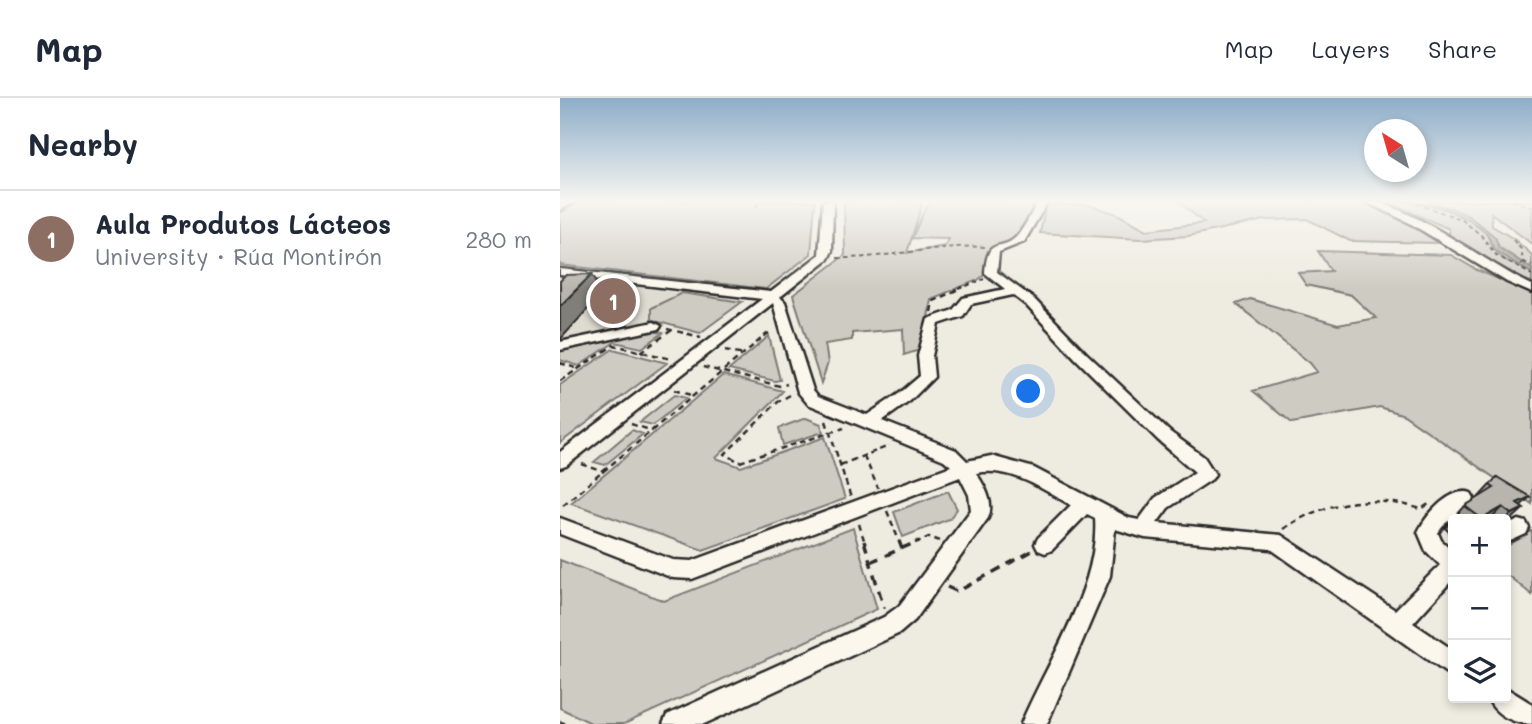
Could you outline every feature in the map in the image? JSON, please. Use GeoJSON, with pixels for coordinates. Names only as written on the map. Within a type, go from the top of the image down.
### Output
{"type":"FeatureCollection","features":[{"type":"Feature","properties":{"kind":"street"},"geometry":{"type":"LineString","coordinates":[[560,461],[827,251],[827,230]]}},
{"type":"Feature","properties":{"kind":"street"},"geometry":{"type":"LineString","coordinates":[[1026,230],[1020,240],[995,250],[991,273],[1030,302],[1081,356],[1164,436],[1203,467],[1206,474],[1155,506],[1145,530]]}},
{"type":"Feature","properties":{"kind":"street"},"geometry":{"type":"LineString","coordinates":[[1432,230],[1480,264],[1532,289]]}},
{"type":"Feature","properties":{"kind":"street"},"geometry":{"type":"LineString","coordinates":[[560,272],[772,296],[779,302],[806,392],[813,400],[950,455],[966,468],[980,499],[981,512],[907,613],[892,625],[676,724]]}},
{"type":"Feature","properties":{"kind":"street"},"geometry":{"type":"LineString","coordinates":[[869,422],[927,377],[925,356],[933,322],[958,313],[967,301],[1014,291]]}},
{"type":"Feature","properties":{"kind":"street"},"geometry":{"type":"LineString","coordinates":[[560,346],[654,326]]}},
{"type":"Feature","properties":{"kind":"street"},"geometry":{"type":"LineString","coordinates":[[560,526],[673,569],[692,570],[966,468],[991,463],[1028,473],[1126,526],[1270,541],[1308,562],[1448,660]]}},
{"type":"Feature","properties":{"kind":"street"},"geometry":{"type":"LineString","coordinates":[[1448,560],[1433,545],[1428,532],[1439,514],[1465,498]]}},
{"type":"Feature","properties":{"kind":"street"},"geometry":{"type":"LineString","coordinates":[[1045,544],[1084,503]]}},
{"type":"Feature","properties":{"kind":"street"},"geometry":{"type":"LineString","coordinates":[[1034,724],[1100,576],[1106,536],[1104,515]]}},
{"type":"Feature","properties":{"kind":"street"},"geometry":{"type":"LineString","coordinates":[[1397,624],[1448,570]]}},
{"type":"Feature","properties":{"kind":"street"},"geometry":{"type":"LineString","coordinates":[[1508,703],[1532,719]]}},
{"type":"Feature","properties":{"kind":"path"},"geometry":{"type":"LineString","coordinates":[[1475,230],[1496,255],[1532,275]]}},
{"type":"Feature","properties":{"kind":"path"},"geometry":{"type":"LineString","coordinates":[[1513,240],[1521,249],[1523,262]]}},
{"type":"Feature","properties":{"kind":"path"},"geometry":{"type":"LineString","coordinates":[[837,258],[859,259],[983,246],[995,250]]}},
{"type":"Feature","properties":{"kind":"path"},"geometry":{"type":"LineString","coordinates":[[1517,266],[1523,262]]}},
{"type":"Feature","properties":{"kind":"path"},"geometry":{"type":"LineString","coordinates":[[1523,262],[1532,265]]}},
{"type":"Feature","properties":{"kind":"path"},"geometry":{"type":"LineString","coordinates":[[933,322],[930,312],[933,301],[994,275]]}},
{"type":"Feature","properties":{"kind":"path"},"geometry":{"type":"LineString","coordinates":[[654,326],[701,337]]}},
{"type":"Feature","properties":{"kind":"path"},"geometry":{"type":"LineString","coordinates":[[641,352],[672,330]]}},
{"type":"Feature","properties":{"kind":"path"},"geometry":{"type":"LineString","coordinates":[[563,505],[767,334],[773,332]]}},
{"type":"Feature","properties":{"kind":"path"},"geometry":{"type":"LineString","coordinates":[[560,381],[614,345],[674,360]]}},
{"type":"Feature","properties":{"kind":"path"},"geometry":{"type":"LineString","coordinates":[[725,350],[743,354]]}},
{"type":"Feature","properties":{"kind":"path"},"geometry":{"type":"LineString","coordinates":[[560,363],[579,369]]}},
{"type":"Feature","properties":{"kind":"path"},"geometry":{"type":"LineString","coordinates":[[703,367],[780,386],[787,384]]}},
{"type":"Feature","properties":{"kind":"path"},"geometry":{"type":"LineString","coordinates":[[674,390],[694,396]]}},
{"type":"Feature","properties":{"kind":"path"},"geometry":{"type":"LineString","coordinates":[[790,395],[778,402],[725,454],[740,462],[844,428]]}},
{"type":"Feature","properties":{"kind":"path"},"geometry":{"type":"LineString","coordinates":[[826,421],[850,498]]}},
{"type":"Feature","properties":{"kind":"path"},"geometry":{"type":"LineString","coordinates":[[631,424],[653,431]]}},
{"type":"Feature","properties":{"kind":"path"},"geometry":{"type":"LineString","coordinates":[[840,465],[888,446]]}},
{"type":"Feature","properties":{"kind":"path"},"geometry":{"type":"LineString","coordinates":[[864,456],[878,488]]}},
{"type":"Feature","properties":{"kind":"path"},"geometry":{"type":"LineString","coordinates":[[582,464],[604,472]]}},
{"type":"Feature","properties":{"kind":"path"},"geometry":{"type":"LineString","coordinates":[[1270,541],[1293,521],[1338,504],[1357,500],[1380,500],[1407,503],[1421,509],[1431,503]]}},
{"type":"Feature","properties":{"kind":"path"},"geometry":{"type":"LineString","coordinates":[[887,511],[902,549]]}},
{"type":"Feature","properties":{"kind":"path"},"geometry":{"type":"LineString","coordinates":[[858,522],[885,611]]}},
{"type":"Feature","properties":{"kind":"path"},"geometry":{"type":"LineString","coordinates":[[870,562],[929,537],[940,541]]}},
{"type":"Feature","properties":{"kind":"path"},"geometry":{"type":"LineString","coordinates":[[947,587],[956,591],[964,588],[1045,544]]}},
{"type":"Feature","properties":{"kind":"path"},"geometry":{"type":"LineString","coordinates":[[560,722],[565,724]]}},
{"type":"Feature","properties":{"kind":"shaded area"},"geometry":{"type":"Polygon","coordinates":[[[560,230],[813,230],[811,254],[766,289],[560,265],[560,230]]]}},
{"type":"Feature","properties":{"kind":"shaded area"},"geometry":{"type":"Polygon","coordinates":[[[845,230],[914,230],[907,253],[945,246],[949,239],[912,238],[915,230],[1024,230],[1021,237],[992,249],[986,257],[987,273],[978,280],[931,299],[923,349],[904,355],[903,329],[852,333],[852,340],[825,344],[828,363],[821,383],[793,295],[845,255],[845,230]]]}},
{"type":"Feature","properties":{"kind":"shaded area"},"geometry":{"type":"Polygon","coordinates":[[[1041,230],[1215,230],[1188,236],[1141,239],[1040,233],[1041,230]]]}},
{"type":"Feature","properties":{"kind":"shaded area"},"geometry":{"type":"Polygon","coordinates":[[[1329,230],[1422,230],[1439,243],[1350,241],[1329,230]]]}},
{"type":"Feature","properties":{"kind":"shaded area"},"geometry":{"type":"Polygon","coordinates":[[[1449,230],[1483,230],[1497,254],[1532,273],[1532,286],[1472,254],[1449,236],[1449,230]]]}},
{"type":"Feature","properties":{"kind":"shaded area"},"geometry":{"type":"Polygon","coordinates":[[[1482,230],[1495,237],[1499,248],[1532,269],[1532,273],[1494,250],[1487,234],[1482,230]]]}},
{"type":"Feature","properties":{"kind":"shaded area"},"geometry":{"type":"Polygon","coordinates":[[[1487,230],[1499,230],[1514,239],[1532,255],[1532,269],[1499,247],[1495,237],[1487,230]]]}},
{"type":"Feature","properties":{"kind":"shaded area"},"geometry":{"type":"Polygon","coordinates":[[[1514,230],[1532,230],[1532,244],[1514,230]]]}},
{"type":"Feature","properties":{"kind":"shaded area"},"geometry":{"type":"Polygon","coordinates":[[[1318,251],[1451,255],[1477,270],[1532,293],[1532,504],[1404,415],[1380,407],[1292,423],[1253,391],[1317,372],[1310,363],[1236,304],[1250,299],[1338,325],[1376,318],[1351,295],[1306,285],[1298,273],[1331,271],[1318,251]]]}},
{"type":"Feature","properties":{"kind":"shaded area"},"geometry":{"type":"Polygon","coordinates":[[[560,279],[682,293],[651,308],[652,331],[560,351],[560,279]]]}},
{"type":"Feature","properties":{"kind":"shaded area"},"geometry":{"type":"Polygon","coordinates":[[[682,293],[742,302],[700,333],[651,320],[651,308],[682,293]]]}},
{"type":"Feature","properties":{"kind":"shaded area"},"geometry":{"type":"Polygon","coordinates":[[[652,331],[663,333],[642,348],[615,342],[579,366],[560,360],[560,351],[652,331]]]}},
{"type":"Feature","properties":{"kind":"shaded area"},"geometry":{"type":"Polygon","coordinates":[[[769,336],[780,380],[729,370],[769,336]]]}},
{"type":"Feature","properties":{"kind":"shaded area"},"geometry":{"type":"Polygon","coordinates":[[[613,349],[667,363],[560,443],[560,385],[613,349]]]}},
{"type":"Feature","properties":{"kind":"shaded area"},"geometry":{"type":"Polygon","coordinates":[[[723,375],[783,391],[716,458],[741,467],[825,437],[845,499],[703,550],[571,503],[723,375]]]}},
{"type":"Feature","properties":{"kind":"shaded area"},"geometry":{"type":"Polygon","coordinates":[[[674,395],[686,398],[653,425],[640,422],[674,395]]]}},
{"type":"Feature","properties":{"kind":"shaded area"},"geometry":{"type":"Polygon","coordinates":[[[806,418],[821,424],[823,432],[783,445],[779,428],[806,418]]]}},
{"type":"Feature","properties":{"kind":"shaded area"},"geometry":{"type":"Polygon","coordinates":[[[632,430],[643,434],[605,465],[594,462],[632,430]]]}},
{"type":"Feature","properties":{"kind":"shaded area"},"geometry":{"type":"Polygon","coordinates":[[[948,491],[957,509],[949,519],[903,537],[894,512],[948,491]]]}},
{"type":"Feature","properties":{"kind":"shaded area"},"geometry":{"type":"Polygon","coordinates":[[[853,528],[877,609],[624,724],[593,724],[560,708],[560,560],[664,601],[853,528]]]}},
{"type":"Feature","properties":{"kind":"shaded area"},"geometry":{"type":"Polygon","coordinates":[[[1532,531],[1532,595],[1511,578],[1511,544],[1532,531]]]}},
{"type":"Feature","properties":{"kind":"building"},"geometry":{"type":"Polygon","coordinates":[[[592,274],[560,306],[560,281],[566,275],[592,274]]]}},
{"type":"Feature","properties":{"kind":"building"},"geometry":{"type":"Polygon","coordinates":[[[1497,477],[1530,497],[1517,503],[1524,508],[1512,514],[1503,507],[1491,514],[1475,514],[1465,506],[1494,488],[1490,485],[1497,477]]]}},
{"type":"Feature","properties":{"kind":"place","name":"Aula Produtos Lácteos"},"geometry":{"type":"Point","coordinates":[613,301]}}]}
